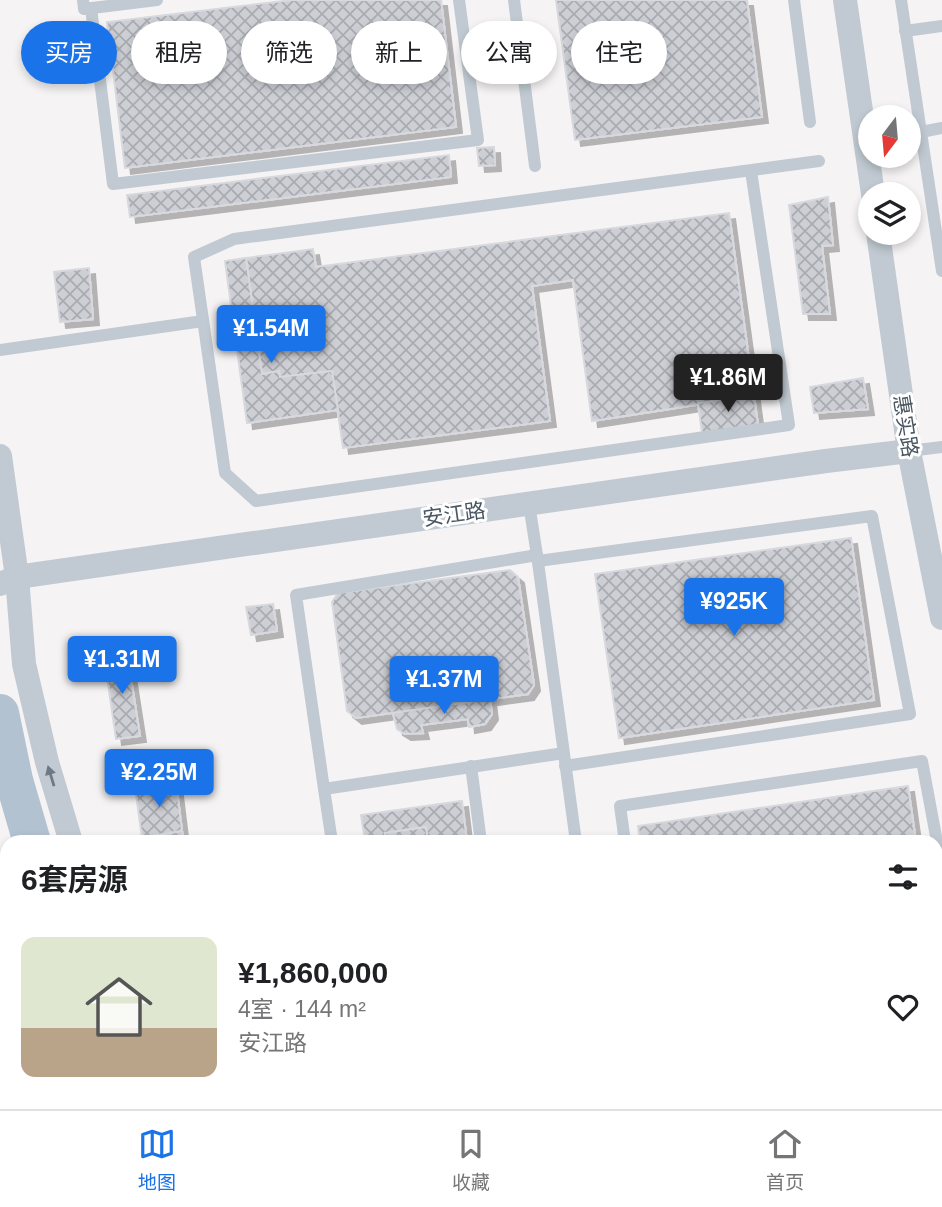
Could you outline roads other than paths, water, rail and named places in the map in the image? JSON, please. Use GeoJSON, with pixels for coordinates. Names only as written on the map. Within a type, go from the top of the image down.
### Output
{"type":"FeatureCollection","features":[{"type":"Feature","properties":{"kind":"main road"},"geometry":{"type":"LineString","coordinates":[[0,713],[14,780],[30,835]]}},
{"type":"Feature","properties":{"kind":"street"},"geometry":{"type":"LineString","coordinates":[[845,0],[871,182]]}},
{"type":"Feature","properties":{"kind":"street","name":"惠实路"},"geometry":{"type":"LineString","coordinates":[[880,245],[909,452],[942,618]]}},
{"type":"Feature","properties":{"kind":"street","name":"安江路"},"geometry":{"type":"LineString","coordinates":[[9,581],[826,461],[909,452]]}},
{"type":"Feature","properties":{"kind":"street"},"geometry":{"type":"LineString","coordinates":[[0,456],[9,581],[24,664],[47,762],[69,835]]}},
{"type":"Feature","properties":{"kind":"lane"},"geometry":{"type":"LineString","coordinates":[[157,0],[87,4],[113,184],[478,140],[460,0]]}},
{"type":"Feature","properties":{"kind":"lane"},"geometry":{"type":"LineString","coordinates":[[513,0],[535,166]]}},
{"type":"Feature","properties":{"kind":"lane"},"geometry":{"type":"LineString","coordinates":[[794,0],[810,122]]}},
{"type":"Feature","properties":{"kind":"lane"},"geometry":{"type":"LineString","coordinates":[[901,0],[917,105]]}},
{"type":"Feature","properties":{"kind":"lane"},"geometry":{"type":"LineString","coordinates":[[905,32],[942,26]]}},
{"type":"Feature","properties":{"kind":"lane"},"geometry":{"type":"LineString","coordinates":[[942,128],[921,132],[939,226],[942,271]]}},
{"type":"Feature","properties":{"kind":"lane"},"geometry":{"type":"LineString","coordinates":[[751,171],[789,425],[256,501],[225,473],[194,257],[234,239],[819,161]]}},
{"type":"Feature","properties":{"kind":"lane"},"geometry":{"type":"LineString","coordinates":[[0,350],[203,321]]}},
{"type":"Feature","properties":{"kind":"lane"},"geometry":{"type":"LineString","coordinates":[[909,452],[942,447]]}},
{"type":"Feature","properties":{"kind":"lane"},"geometry":{"type":"LineString","coordinates":[[529,504],[575,835]]}},
{"type":"Feature","properties":{"kind":"lane"},"geometry":{"type":"LineString","coordinates":[[324,789],[471,766],[565,759],[910,714],[872,516],[538,558],[296,595],[324,789],[331,835]]}},
{"type":"Feature","properties":{"kind":"lane"},"geometry":{"type":"LineString","coordinates":[[624,835],[620,806],[922,761],[936,835]]}},
{"type":"Feature","properties":{"kind":"lane"},"geometry":{"type":"LineString","coordinates":[[471,766],[480,835]]}}]}
